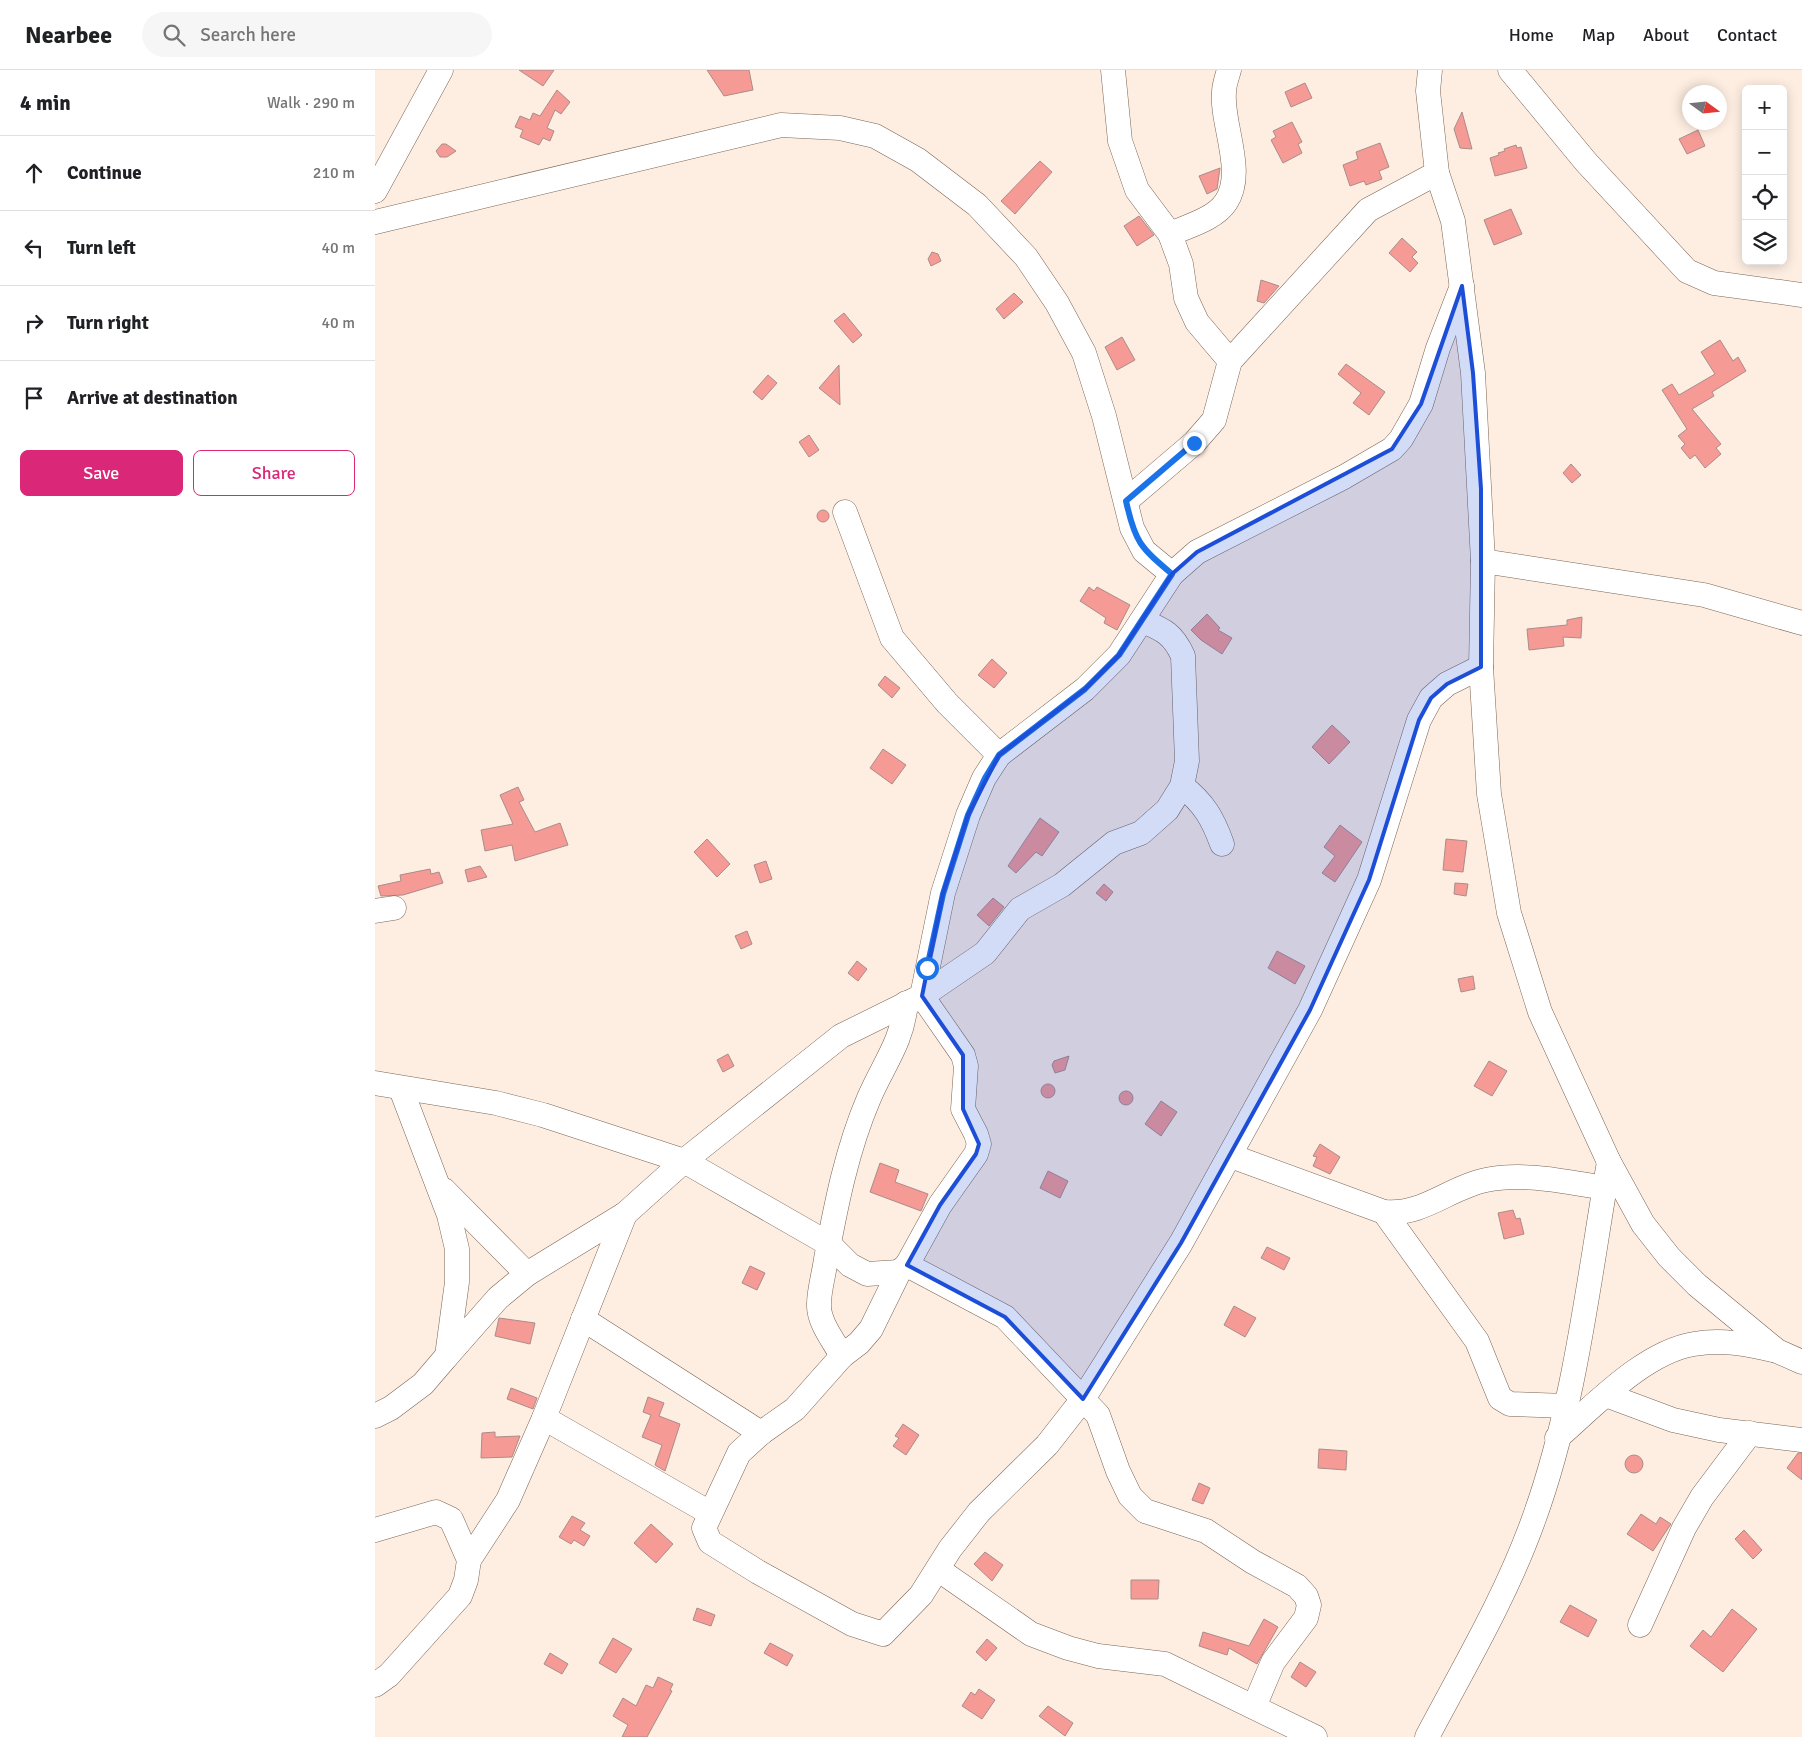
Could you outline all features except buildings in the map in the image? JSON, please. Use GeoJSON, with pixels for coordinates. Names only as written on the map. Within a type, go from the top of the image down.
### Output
{"type":"FeatureCollection","features":[{"type":"Feature","properties":{"kind":"street"},"geometry":{"type":"LineString","coordinates":[[1113,70],[1120,141],[1137,190],[1170,234],[1181,264],[1186,298],[1197,322],[1230,361]]}},
{"type":"Feature","properties":{"kind":"street"},"geometry":{"type":"LineString","coordinates":[[1170,234],[1210,216],[1226,202],[1233,184],[1232,158],[1223,93],[1229,70]]}},
{"type":"Feature","properties":{"kind":"street"},"geometry":{"type":"LineString","coordinates":[[1430,70],[1428,91],[1437,173],[1453,221],[1473,373],[1483,561],[1481,667],[1489,794],[1509,913],[1540,1012],[1609,1162],[1643,1224],[1669,1257],[1697,1285],[1777,1351]]}},
{"type":"Feature","properties":{"kind":"street"},"geometry":{"type":"LineString","coordinates":[[1510,70],[1586,162],[1687,271],[1715,283],[1802,295]]}},
{"type":"Feature","properties":{"kind":"street"},"geometry":{"type":"LineString","coordinates":[[375,191],[438,71]]}},
{"type":"Feature","properties":{"kind":"street"},"geometry":{"type":"LineString","coordinates":[[375,222],[781,125],[840,128],[875,136],[918,160],[977,205],[1031,265],[1057,303],[1084,352],[1104,416],[1132,528],[1144,551],[1172,574]]}},
{"type":"Feature","properties":{"kind":"street"},"geometry":{"type":"LineString","coordinates":[[1126,501],[1194,443],[1214,420],[1230,361],[1368,210],[1437,173]]}},
{"type":"Feature","properties":{"kind":"street"},"geometry":{"type":"LineString","coordinates":[[842,1356],[821,1318],[819,1305],[829,1244],[848,1160],[869,1098],[897,1045],[914,1000],[943,894],[968,815],[985,778],[999,755],[1085,689],[1119,655],[1172,574],[1197,552],[1344,477],[1392,449],[1401,439],[1421,404],[1438,348],[1461,286]]}},
{"type":"Feature","properties":{"kind":"street"},"geometry":{"type":"LineString","coordinates":[[845,512],[892,638],[947,703],[999,755]]}},
{"type":"Feature","properties":{"kind":"street"},"geometry":{"type":"LineString","coordinates":[[1483,561],[1704,595],[1802,623]]}},
{"type":"Feature","properties":{"kind":"street"},"geometry":{"type":"LineString","coordinates":[[375,1416],[391,1408],[423,1384],[498,1298],[527,1274],[625,1214],[684,1161],[841,1036],[914,1000],[985,953],[1020,909],[1062,886],[1114,843],[1141,832],[1167,810],[1182,786],[1187,761],[1183,656],[1177,641],[1165,630],[1143,621]]}},
{"type":"Feature","properties":{"kind":"street"},"geometry":{"type":"LineString","coordinates":[[914,1000],[963,1055],[966,1066],[963,1109],[979,1144],[976,1154],[940,1205],[903,1268],[871,1329],[859,1343],[842,1356],[795,1409],[761,1433],[739,1453],[704,1528],[704,1534],[710,1542],[759,1572],[827,1611],[862,1628],[883,1634],[921,1595],[939,1570],[950,1549],[979,1512],[1047,1445],[1083,1399],[1181,1243],[1231,1156],[1310,1010],[1369,880],[1423,713],[1431,698],[1447,684],[1481,667]]}},
{"type":"Feature","properties":{"kind":"street"},"geometry":{"type":"LineString","coordinates":[[1182,786],[1197,798],[1212,816],[1222,844]]}},
{"type":"Feature","properties":{"kind":"street"},"geometry":{"type":"LineString","coordinates":[[375,1083],[496,1103],[543,1115],[684,1161],[829,1244],[850,1265],[867,1274],[903,1268],[1005,1317],[1098,1415],[1118,1471],[1130,1496],[1145,1511],[1206,1531],[1253,1562],[1297,1586],[1306,1596],[1309,1605],[1306,1618],[1273,1662],[1255,1707]]}},
{"type":"Feature","properties":{"kind":"street"},"geometry":{"type":"LineString","coordinates":[[401,1088],[439,1185],[457,1248],[457,1282],[447,1356]]}},
{"type":"Feature","properties":{"kind":"street"},"geometry":{"type":"LineString","coordinates":[[1231,1156],[1384,1212],[1400,1214],[1484,1180],[1531,1177],[1605,1188]]}},
{"type":"Feature","properties":{"kind":"street"},"geometry":{"type":"LineString","coordinates":[[1427,1737],[1494,1610],[1529,1532],[1567,1406],[1609,1162]]}},
{"type":"Feature","properties":{"kind":"street"},"geometry":{"type":"LineString","coordinates":[[439,1185],[527,1274]]}},
{"type":"Feature","properties":{"kind":"street"},"geometry":{"type":"LineString","coordinates":[[1384,1212],[1477,1341],[1500,1398],[1510,1404],[1567,1406]]}},
{"type":"Feature","properties":{"kind":"street"},"geometry":{"type":"LineString","coordinates":[[375,1685],[389,1675],[460,1596],[466,1580],[469,1560],[508,1500],[544,1418],[625,1214]]}},
{"type":"Feature","properties":{"kind":"street"},"geometry":{"type":"LineString","coordinates":[[583,1319],[761,1433]]}},
{"type":"Feature","properties":{"kind":"street"},"geometry":{"type":"LineString","coordinates":[[1557,1438],[1641,1367],[1669,1352],[1693,1344],[1723,1341],[1777,1351],[1802,1362]]}},
{"type":"Feature","properties":{"kind":"street"},"geometry":{"type":"LineString","coordinates":[[1606,1395],[1673,1420],[1802,1440]]}},
{"type":"Feature","properties":{"kind":"street"},"geometry":{"type":"LineString","coordinates":[[544,1418],[710,1513]]}},
{"type":"Feature","properties":{"kind":"street"},"geometry":{"type":"LineString","coordinates":[[1640,1624],[1684,1528],[1702,1497],[1750,1433]]}},
{"type":"Feature","properties":{"kind":"street"},"geometry":{"type":"LineString","coordinates":[[375,1530],[436,1512],[444,1514],[451,1519],[469,1560]]}},
{"type":"Feature","properties":{"kind":"street"},"geometry":{"type":"LineString","coordinates":[[939,1570],[1031,1634],[1067,1648],[1098,1656],[1165,1664],[1315,1737]]}},
{"type":"Feature","properties":{"kind":"highlighted area"},"geometry":{"type":"Polygon","coordinates":[[[1462,286],[1473,373],[1481,489],[1481,667],[1447,684],[1431,698],[1419,720],[1369,880],[1310,1010],[1181,1243],[1083,1399],[1005,1317],[907,1265],[940,1205],[976,1154],[979,1144],[963,1109],[963,1055],[922,996],[943,893],[968,815],[999,755],[1085,689],[1119,655],[1172,574],[1197,552],[1392,449],[1421,404],[1462,286]]]}},
{"type":"Feature","properties":{"kind":"route"},"geometry":{"type":"LineString","coordinates":[[927,968],[943,894],[968,815],[985,778],[999,755],[1085,689],[1119,655],[1172,574],[1144,551],[1132,528],[1126,501],[1194,443]]}}]}
